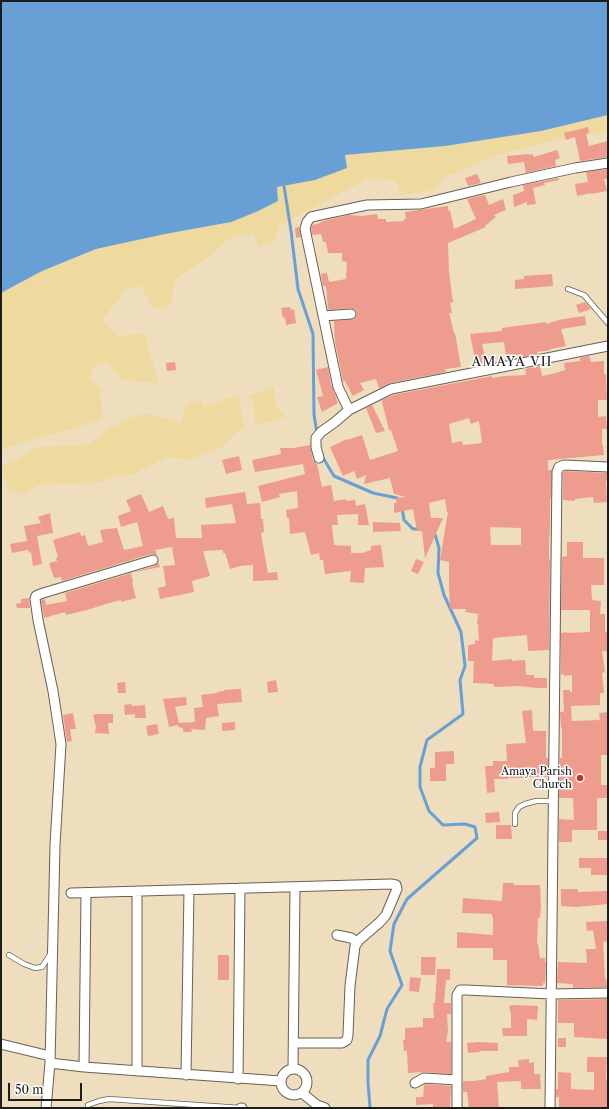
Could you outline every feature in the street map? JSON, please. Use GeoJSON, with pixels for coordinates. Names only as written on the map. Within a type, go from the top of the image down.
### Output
{"type":"FeatureCollection","features":[{"type":"Feature","properties":{"kind":"street"},"geometry":{"type":"LineString","coordinates":[[349,410],[338,387],[305,229],[306,222],[311,217],[367,205],[421,204],[511,182],[575,168],[608,163]]}},
{"type":"Feature","properties":{"kind":"street"},"geometry":{"type":"LineString","coordinates":[[323,316],[351,314]]}},
{"type":"Feature","properties":{"kind":"street"},"geometry":{"type":"LineString","coordinates":[[319,458],[316,447],[318,435],[349,410],[391,389],[608,346]]}},
{"type":"Feature","properties":{"kind":"street"},"geometry":{"type":"LineString","coordinates":[[550,1108],[557,472],[559,467],[564,464],[608,467]]}},
{"type":"Feature","properties":{"kind":"street"},"geometry":{"type":"LineString","coordinates":[[46,1108],[50,1059],[54,846],[61,744],[53,691],[34,599],[38,595],[153,560]]}},
{"type":"Feature","properties":{"kind":"street"},"geometry":{"type":"LineString","coordinates":[[71,893],[296,886],[396,885],[397,889],[386,915],[357,942],[350,986],[347,1040],[342,1043],[294,1042]]}},
{"type":"Feature","properties":{"kind":"street"},"geometry":{"type":"LineString","coordinates":[[293,1069],[296,886]]}},
{"type":"Feature","properties":{"kind":"street"},"geometry":{"type":"LineString","coordinates":[[238,1079],[240,888]]}},
{"type":"Feature","properties":{"kind":"street"},"geometry":{"type":"LineString","coordinates":[[186,1074],[189,890]]}},
{"type":"Feature","properties":{"kind":"street"},"geometry":{"type":"LineString","coordinates":[[137,891],[137,1071]]}},
{"type":"Feature","properties":{"kind":"street"},"geometry":{"type":"LineString","coordinates":[[84,1067],[86,893]]}},
{"type":"Feature","properties":{"kind":"street"},"geometry":{"type":"LineString","coordinates":[[337,935],[351,938],[357,942]]}},
{"type":"Feature","properties":{"kind":"street"},"geometry":{"type":"LineString","coordinates":[[457,1108],[457,995],[460,990],[551,994],[608,993]]}},
{"type":"Feature","properties":{"kind":"street"},"geometry":{"type":"LineString","coordinates":[[1,1044],[50,1059],[84,1067],[280,1081]]}},
{"type":"Feature","properties":{"kind":"street"},"geometry":{"type":"LineString","coordinates":[[293,1069],[301,1071],[306,1076],[307,1080],[307,1087],[302,1093],[295,1096],[287,1094],[282,1088],[280,1081],[286,1071],[293,1069]]}},
{"type":"Feature","properties":{"kind":"street"},"geometry":{"type":"LineString","coordinates":[[415,1083],[424,1078],[457,1080]]}},
{"type":"Feature","properties":{"kind":"street"},"geometry":{"type":"LineString","coordinates":[[302,1093],[317,1105],[325,1108]]}},
{"type":"Feature","properties":{"kind":"lane"},"geometry":{"type":"LineString","coordinates":[[568,289],[584,296],[608,322]]}},
{"type":"Feature","properties":{"kind":"lane"},"geometry":{"type":"LineString","coordinates":[[516,824],[515,813],[519,807],[536,801],[553,801]]}},
{"type":"Feature","properties":{"kind":"lane"},"geometry":{"type":"LineString","coordinates":[[9,955],[24,964],[35,968],[42,967],[53,950]]}},
{"type":"Feature","properties":{"kind":"lane"},"geometry":{"type":"LineString","coordinates":[[88,1105],[109,1099],[241,1108]]}},
{"type":"Feature","properties":{"kind":"sand"},"geometry":{"type":"Polygon","coordinates":[[[608,115],[608,131],[562,139],[500,154],[445,177],[435,190],[401,195],[396,180],[367,179],[280,225],[275,241],[258,247],[254,233],[230,238],[205,260],[175,279],[171,304],[163,309],[151,307],[141,285],[124,291],[102,320],[118,336],[145,333],[158,383],[121,380],[108,362],[95,366],[89,379],[100,388],[102,420],[1,450],[1,293],[42,271],[96,249],[231,222],[256,212],[278,201],[277,187],[315,180],[346,168],[345,155],[445,146],[541,131],[608,115]]]}},
{"type":"Feature","properties":{"kind":"sand"},"geometry":{"type":"Polygon","coordinates":[[[274,387],[275,405],[286,417],[257,425],[253,418],[255,408],[250,395],[274,387]]]}},
{"type":"Feature","properties":{"kind":"sand"},"geometry":{"type":"Polygon","coordinates":[[[239,395],[244,428],[235,433],[222,447],[190,460],[167,457],[131,475],[116,476],[97,483],[40,485],[22,494],[9,489],[1,470],[1,467],[21,458],[35,447],[91,444],[107,429],[144,413],[182,423],[185,405],[200,400],[204,406],[239,395]]]}},
{"type":"Feature","properties":{"kind":"water"},"geometry":{"type":"Polygon","coordinates":[[[1,1],[608,1],[608,115],[541,131],[445,146],[345,155],[347,168],[315,180],[277,187],[278,201],[256,212],[231,222],[96,249],[42,271],[1,293],[1,1]]]}},
{"type":"Feature","properties":{"kind":"building"},"geometry":{"type":"Polygon","coordinates":[[[588,127],[589,133],[586,134],[589,146],[608,141],[608,157],[580,161],[575,137],[566,140],[564,133],[588,127]]]}},
{"type":"Feature","properties":{"kind":"building"},"geometry":{"type":"Polygon","coordinates":[[[557,150],[560,158],[555,160],[556,166],[526,173],[524,162],[508,164],[507,156],[533,154],[534,157],[557,150]]]}},
{"type":"Feature","properties":{"kind":"building"},"geometry":{"type":"Polygon","coordinates":[[[608,169],[608,179],[604,179],[607,191],[577,196],[575,184],[588,182],[586,172],[608,169]]]}},
{"type":"Feature","properties":{"kind":"building"},"geometry":{"type":"Polygon","coordinates":[[[477,174],[481,183],[468,186],[465,178],[477,174]]]}},
{"type":"Feature","properties":{"kind":"building"},"geometry":{"type":"Polygon","coordinates":[[[558,178],[559,180],[544,183],[545,185],[533,188],[536,204],[527,205],[527,202],[514,207],[513,195],[524,191],[523,185],[558,178]]]}},
{"type":"Feature","properties":{"kind":"building"},"geometry":{"type":"Polygon","coordinates":[[[485,195],[489,205],[503,199],[506,210],[494,215],[496,217],[485,226],[486,227],[448,243],[449,272],[453,302],[450,303],[452,313],[449,313],[455,333],[461,367],[445,369],[446,372],[390,383],[380,388],[376,379],[360,383],[364,390],[353,396],[345,381],[343,381],[335,342],[334,321],[354,319],[357,313],[356,310],[351,308],[328,309],[326,286],[323,286],[321,274],[327,273],[329,282],[346,279],[347,262],[342,261],[342,253],[328,253],[326,242],[323,242],[321,234],[312,235],[312,225],[349,215],[362,216],[377,214],[378,219],[386,219],[386,222],[404,221],[404,219],[406,219],[405,212],[448,206],[448,211],[450,210],[454,229],[476,219],[467,199],[485,195]]]}},
{"type":"Feature","properties":{"kind":"building"},"geometry":{"type":"Polygon","coordinates":[[[299,227],[301,237],[296,238],[295,228],[299,227]]]}},
{"type":"Feature","properties":{"kind":"building"},"geometry":{"type":"Polygon","coordinates":[[[552,274],[553,286],[515,289],[515,280],[524,279],[524,276],[552,274]]]}},
{"type":"Feature","properties":{"kind":"building"},"geometry":{"type":"Polygon","coordinates":[[[585,302],[591,309],[579,313],[576,305],[585,302]]]}},
{"type":"Feature","properties":{"kind":"building"},"geometry":{"type":"Polygon","coordinates":[[[290,307],[291,310],[294,309],[296,323],[286,325],[285,317],[283,318],[281,308],[290,307]]]}},
{"type":"Feature","properties":{"kind":"building"},"geometry":{"type":"Polygon","coordinates":[[[585,316],[586,325],[561,329],[566,346],[537,352],[538,354],[523,357],[522,354],[506,357],[504,342],[482,344],[486,362],[476,364],[470,334],[502,331],[502,328],[546,322],[546,324],[563,319],[585,316]]]}},
{"type":"Feature","properties":{"kind":"building"},"geometry":{"type":"Polygon","coordinates":[[[589,356],[591,362],[604,361],[607,400],[598,400],[598,417],[606,416],[607,429],[602,429],[602,445],[604,455],[548,460],[548,470],[552,470],[549,543],[549,650],[528,651],[527,635],[493,638],[492,661],[512,659],[512,661],[525,660],[526,675],[534,675],[534,678],[547,678],[547,688],[520,686],[494,687],[494,684],[473,683],[474,661],[468,661],[468,645],[475,644],[475,640],[479,641],[477,624],[478,614],[465,612],[466,609],[450,609],[449,562],[440,560],[448,512],[445,499],[429,503],[431,518],[443,518],[425,558],[422,531],[417,531],[413,509],[394,513],[394,503],[397,503],[395,498],[406,497],[394,494],[390,478],[364,484],[366,475],[357,479],[354,471],[343,476],[330,447],[347,439],[362,435],[370,460],[398,451],[391,430],[389,430],[382,402],[382,400],[393,395],[492,376],[492,378],[526,375],[525,369],[540,366],[542,376],[565,370],[564,363],[580,361],[580,358],[589,356]],[[469,418],[449,424],[452,443],[462,441],[463,445],[482,443],[479,421],[471,424],[469,418]],[[490,527],[491,545],[521,545],[521,528],[490,527]]]}},
{"type":"Feature","properties":{"kind":"building"},"geometry":{"type":"Polygon","coordinates":[[[175,362],[176,370],[167,371],[166,363],[175,362]]]}},
{"type":"Feature","properties":{"kind":"building"},"geometry":{"type":"Polygon","coordinates":[[[328,367],[331,384],[338,403],[322,412],[317,397],[323,396],[316,370],[328,367]]]}},
{"type":"Feature","properties":{"kind":"building"},"geometry":{"type":"Polygon","coordinates":[[[372,405],[385,431],[376,433],[366,408],[372,405]]]}},
{"type":"Feature","properties":{"kind":"building"},"geometry":{"type":"Polygon","coordinates":[[[310,445],[313,460],[317,464],[322,487],[331,485],[334,501],[346,499],[346,501],[355,500],[356,506],[365,504],[369,525],[358,525],[358,514],[337,515],[338,525],[332,525],[334,545],[351,546],[351,553],[362,553],[371,550],[371,546],[381,545],[384,567],[365,568],[364,583],[350,582],[351,571],[325,574],[323,560],[320,560],[319,553],[311,555],[305,532],[290,534],[289,518],[287,518],[286,510],[298,508],[297,491],[279,494],[280,497],[262,502],[258,486],[305,474],[303,464],[255,472],[252,460],[281,454],[280,448],[294,448],[310,445]]]}},
{"type":"Feature","properties":{"kind":"building"},"geometry":{"type":"Polygon","coordinates":[[[239,456],[242,470],[226,474],[222,460],[239,456]]]}},
{"type":"Feature","properties":{"kind":"building"},"geometry":{"type":"Polygon","coordinates":[[[565,471],[608,473],[608,481],[606,481],[607,502],[594,503],[593,497],[575,499],[575,501],[563,500],[563,473],[565,471]]]}},
{"type":"Feature","properties":{"kind":"building"},"geometry":{"type":"Polygon","coordinates":[[[245,492],[247,504],[260,503],[264,532],[261,533],[268,573],[277,572],[278,580],[253,581],[253,565],[240,566],[230,569],[223,550],[203,551],[210,576],[192,581],[194,592],[160,599],[158,588],[166,586],[163,566],[175,565],[172,547],[155,550],[157,555],[151,554],[62,581],[61,577],[54,578],[49,563],[57,561],[56,558],[58,557],[53,540],[80,532],[81,536],[85,535],[88,546],[103,542],[100,530],[117,528],[124,550],[143,546],[137,522],[121,527],[118,516],[131,511],[126,500],[141,494],[149,512],[163,506],[168,519],[174,518],[176,538],[202,538],[201,525],[236,523],[232,504],[206,508],[205,498],[245,492]]]}},
{"type":"Feature","properties":{"kind":"building"},"geometry":{"type":"Polygon","coordinates":[[[50,513],[53,533],[37,536],[42,564],[33,566],[31,552],[29,553],[28,550],[12,553],[10,544],[27,541],[24,526],[41,523],[38,517],[50,513]]]}},
{"type":"Feature","properties":{"kind":"building"},"geometry":{"type":"Polygon","coordinates":[[[373,522],[400,523],[401,531],[373,532],[373,522]]]}},
{"type":"Feature","properties":{"kind":"building"},"geometry":{"type":"Polygon","coordinates":[[[567,542],[583,542],[583,558],[604,558],[604,585],[591,585],[592,600],[601,601],[600,614],[605,614],[605,632],[608,632],[608,651],[602,651],[605,672],[602,673],[604,693],[600,693],[600,705],[571,706],[572,721],[600,720],[599,713],[608,712],[608,755],[601,755],[601,785],[608,785],[608,798],[597,798],[597,830],[572,830],[572,842],[559,842],[559,819],[574,820],[573,798],[559,798],[560,758],[562,758],[562,728],[560,712],[564,712],[563,690],[570,690],[570,692],[572,692],[572,675],[561,675],[561,633],[590,632],[590,610],[561,610],[562,557],[567,556],[567,542]]]}},
{"type":"Feature","properties":{"kind":"building"},"geometry":{"type":"Polygon","coordinates":[[[416,559],[424,562],[418,574],[411,571],[416,559]]]}},
{"type":"Feature","properties":{"kind":"building"},"geometry":{"type":"Polygon","coordinates":[[[158,562],[160,567],[133,573],[155,566],[158,562]]]}},
{"type":"Feature","properties":{"kind":"building"},"geometry":{"type":"Polygon","coordinates":[[[131,573],[136,598],[121,602],[121,600],[66,615],[65,612],[44,618],[41,600],[45,599],[46,605],[67,601],[65,593],[131,573]]]}},
{"type":"Feature","properties":{"kind":"building"},"geometry":{"type":"Polygon","coordinates":[[[29,598],[30,608],[17,608],[16,604],[21,603],[21,599],[29,598]]]}},
{"type":"Feature","properties":{"kind":"building"},"geometry":{"type":"Polygon","coordinates":[[[276,680],[278,692],[268,693],[267,682],[276,680]]]}},
{"type":"Feature","properties":{"kind":"building"},"geometry":{"type":"Polygon","coordinates":[[[125,682],[126,693],[118,693],[117,683],[125,682]]]}},
{"type":"Feature","properties":{"kind":"building"},"geometry":{"type":"Polygon","coordinates":[[[241,689],[242,702],[217,704],[219,716],[206,718],[205,730],[191,729],[192,732],[183,732],[183,728],[178,727],[178,725],[169,727],[163,699],[186,697],[187,705],[175,707],[179,723],[195,722],[194,708],[203,707],[201,695],[217,693],[224,690],[241,689]]]}},
{"type":"Feature","properties":{"kind":"building"},"geometry":{"type":"Polygon","coordinates":[[[131,704],[132,706],[145,705],[146,718],[135,718],[135,714],[125,715],[124,705],[131,704]]]}},
{"type":"Feature","properties":{"kind":"building"},"geometry":{"type":"Polygon","coordinates":[[[532,710],[533,731],[546,731],[548,777],[494,779],[495,792],[487,793],[485,766],[493,766],[493,761],[507,761],[506,744],[526,743],[522,711],[532,710]]]}},
{"type":"Feature","properties":{"kind":"building"},"geometry":{"type":"Polygon","coordinates":[[[73,713],[76,729],[70,729],[72,741],[67,742],[63,715],[73,713]]]}},
{"type":"Feature","properties":{"kind":"building"},"geometry":{"type":"Polygon","coordinates":[[[113,714],[113,723],[108,723],[109,734],[95,733],[96,727],[93,715],[113,714]]]}},
{"type":"Feature","properties":{"kind":"building"},"geometry":{"type":"Polygon","coordinates":[[[235,722],[235,730],[222,731],[222,723],[235,722]]]}},
{"type":"Feature","properties":{"kind":"building"},"geometry":{"type":"Polygon","coordinates":[[[157,724],[159,734],[148,736],[146,726],[157,724]]]}},
{"type":"Feature","properties":{"kind":"building"},"geometry":{"type":"Polygon","coordinates":[[[454,751],[454,764],[446,764],[446,781],[430,781],[430,768],[435,768],[435,752],[454,751]]]}},
{"type":"Feature","properties":{"kind":"building"},"geometry":{"type":"Polygon","coordinates":[[[499,812],[500,822],[486,823],[485,813],[499,812]]]}},
{"type":"Feature","properties":{"kind":"building"},"geometry":{"type":"Polygon","coordinates":[[[496,825],[511,825],[512,839],[496,839],[496,825]]]}},
{"type":"Feature","properties":{"kind":"building"},"geometry":{"type":"Polygon","coordinates":[[[598,831],[608,831],[608,840],[598,840],[598,831]]]}},
{"type":"Feature","properties":{"kind":"building"},"geometry":{"type":"Polygon","coordinates":[[[579,858],[608,858],[608,875],[591,875],[591,868],[579,868],[579,858]]]}},
{"type":"Feature","properties":{"kind":"building"},"geometry":{"type":"Polygon","coordinates":[[[503,883],[514,883],[514,885],[540,885],[541,906],[540,918],[538,918],[537,944],[540,958],[545,958],[546,962],[545,983],[543,983],[543,986],[507,985],[507,960],[493,960],[493,948],[457,948],[457,932],[493,935],[492,914],[462,913],[463,898],[502,901],[503,883]]]}},
{"type":"Feature","properties":{"kind":"building"},"geometry":{"type":"Polygon","coordinates":[[[561,889],[578,889],[578,892],[607,891],[608,904],[576,907],[561,906],[561,889]]]}},
{"type":"Feature","properties":{"kind":"building"},"geometry":{"type":"Polygon","coordinates":[[[608,921],[608,941],[603,942],[605,979],[606,978],[607,987],[573,988],[573,984],[557,983],[558,962],[587,963],[586,949],[596,949],[593,930],[587,931],[586,922],[608,921]]]}},
{"type":"Feature","properties":{"kind":"building"},"geometry":{"type":"Polygon","coordinates":[[[218,955],[229,955],[229,980],[218,980],[218,955]]]}},
{"type":"Feature","properties":{"kind":"building"},"geometry":{"type":"Polygon","coordinates":[[[421,957],[436,957],[435,975],[421,975],[421,957]]]}},
{"type":"Feature","properties":{"kind":"building"},"geometry":{"type":"Polygon","coordinates":[[[437,969],[450,969],[450,980],[446,980],[444,1003],[451,1003],[451,1014],[447,1014],[448,1031],[446,1042],[451,1042],[451,1074],[424,1072],[408,1073],[407,1051],[404,1051],[403,1040],[405,1040],[405,1028],[423,1027],[423,1018],[434,1018],[433,1003],[435,1003],[437,969]]]}},
{"type":"Feature","properties":{"kind":"building"},"geometry":{"type":"Polygon","coordinates":[[[410,977],[421,978],[419,992],[409,991],[410,977]]]}},
{"type":"Feature","properties":{"kind":"building"},"geometry":{"type":"Polygon","coordinates":[[[608,999],[608,1039],[574,1037],[574,1023],[558,1023],[558,1000],[608,999]]]}},
{"type":"Feature","properties":{"kind":"building"},"geometry":{"type":"Polygon","coordinates":[[[509,1006],[538,1006],[537,1020],[527,1019],[527,1036],[503,1036],[502,1028],[511,1028],[511,1014],[509,1006]]]}},
{"type":"Feature","properties":{"kind":"building"},"geometry":{"type":"Polygon","coordinates":[[[558,1038],[566,1038],[566,1047],[558,1047],[558,1038]]]}},
{"type":"Feature","properties":{"kind":"building"},"geometry":{"type":"Polygon","coordinates":[[[467,1043],[498,1043],[498,1051],[468,1053],[467,1043]]]}},
{"type":"Feature","properties":{"kind":"building"},"geometry":{"type":"Polygon","coordinates":[[[587,1057],[607,1057],[606,1080],[608,1080],[608,1108],[559,1108],[559,1097],[556,1097],[556,1089],[558,1089],[558,1072],[571,1073],[571,1089],[594,1090],[594,1072],[587,1072],[587,1057]]]}},
{"type":"Feature","properties":{"kind":"building"},"geometry":{"type":"Polygon","coordinates":[[[529,1059],[529,1063],[534,1062],[534,1074],[540,1074],[541,1089],[521,1089],[521,1081],[497,1082],[499,1108],[469,1108],[467,1092],[463,1092],[463,1081],[486,1079],[486,1076],[509,1072],[509,1067],[519,1067],[518,1060],[529,1059]]]}},
{"type":"Feature","properties":{"kind":"building"},"geometry":{"type":"Polygon","coordinates":[[[425,1084],[451,1086],[450,1108],[433,1108],[433,1104],[416,1105],[416,1097],[423,1097],[425,1084]]]}},
{"type":"Feature","properties":{"kind":"waterway"},"geometry":{"type":"LineString","coordinates":[[284,186],[298,289],[313,334],[314,415],[317,433]]}},
{"type":"Feature","properties":{"kind":"waterway"},"geometry":{"type":"LineString","coordinates":[[322,456],[334,476],[373,493],[397,498],[398,500]]}},
{"type":"Feature","properties":{"kind":"waterway"},"geometry":{"type":"LineString","coordinates":[[402,508],[404,520],[413,529],[421,529]]}},
{"type":"Feature","properties":{"kind":"waterway"},"geometry":{"type":"LineString","coordinates":[[370,1107],[368,1060],[380,1036],[387,1009],[402,985],[390,951],[394,924],[407,899],[477,838],[475,827],[465,824],[443,825],[429,811],[420,787],[420,767],[427,740],[463,714],[460,680],[465,666],[461,632],[444,595],[438,573],[439,548],[434,531]]}},
{"type":"Feature","properties":{"kind":"place","name":"Amaya Parish Church"},"geometry":{"type":"Point","coordinates":[580,778]}},
{"type":"Feature","properties":{"kind":"district","name":"AMAYA VII"},"geometry":{"type":"Point","coordinates":[512,362]}}]}
